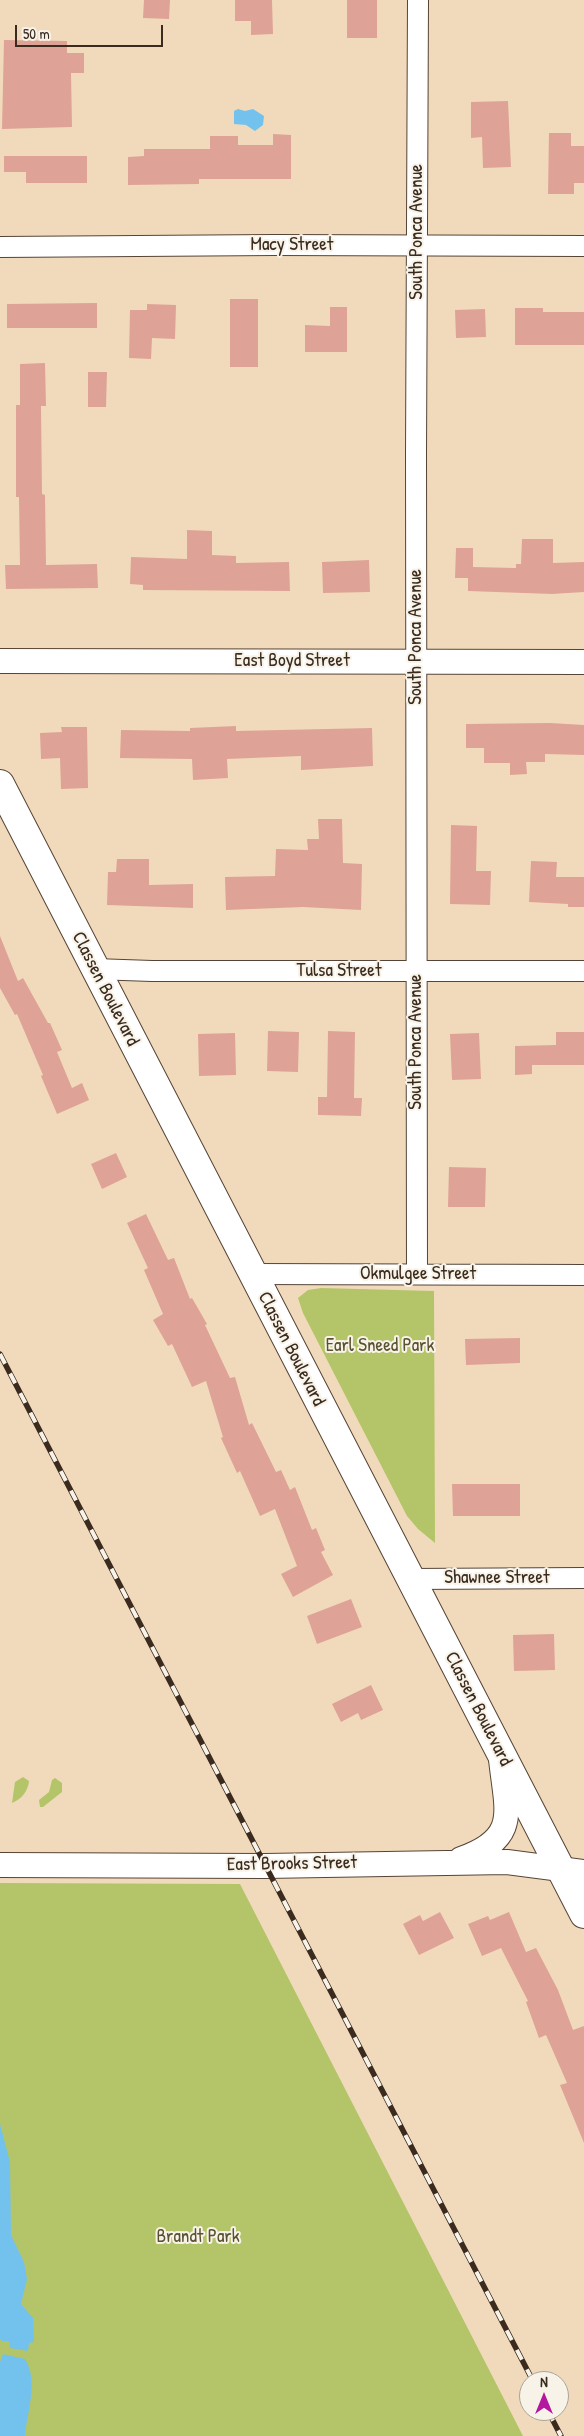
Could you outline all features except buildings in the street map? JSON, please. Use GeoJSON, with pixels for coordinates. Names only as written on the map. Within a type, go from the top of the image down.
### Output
{"type":"FeatureCollection","features":[{"type":"Feature","properties":{"kind":"main road","name":"Classen Boulevard"},"geometry":{"type":"LineString","coordinates":[[0,784],[32,842],[94,969],[501,1754],[572,1871],[584,1914]]}},
{"type":"Feature","properties":{"kind":"street","name":"South Ponca Avenue"},"geometry":{"type":"LineString","coordinates":[[417,1274],[416,245],[418,0]]}},
{"type":"Feature","properties":{"kind":"street","name":"Macy Street"},"geometry":{"type":"LineString","coordinates":[[0,247],[584,246]]}},
{"type":"Feature","properties":{"kind":"street","name":"East Boyd Street"},"geometry":{"type":"LineString","coordinates":[[0,661],[584,662]]}},
{"type":"Feature","properties":{"kind":"street","name":"Tulsa Street"},"geometry":{"type":"LineString","coordinates":[[94,969],[584,971]]}},
{"type":"Feature","properties":{"kind":"street","name":"Okmulgee Street"},"geometry":{"type":"LineString","coordinates":[[252,1274],[584,1275]]}},
{"type":"Feature","properties":{"kind":"street","name":"Shawnee Street"},"geometry":{"type":"LineString","coordinates":[[410,1579],[584,1578]]}},
{"type":"Feature","properties":{"kind":"street"},"geometry":{"type":"LineString","coordinates":[[455,1861],[480,1852],[498,1838],[505,1825],[507,1800],[501,1754]]}},
{"type":"Feature","properties":{"kind":"street","name":"East Brooks Street"},"geometry":{"type":"LineString","coordinates":[[0,1865],[264,1866],[455,1861],[507,1862],[572,1871]]}},
{"type":"Feature","properties":{"kind":"green space","name":"Earl Sneed Park"},"geometry":{"type":"Polygon","coordinates":[[[321,1288],[434,1291],[435,1543],[418,1529],[407,1516],[303,1313],[298,1298],[308,1290],[321,1288]]]}},
{"type":"Feature","properties":{"kind":"green space"},"geometry":{"type":"Polygon","coordinates":[[[23,1777],[29,1781],[27,1788],[22,1797],[12,1803],[15,1782],[23,1777]]]}},
{"type":"Feature","properties":{"kind":"green space"},"geometry":{"type":"Polygon","coordinates":[[[55,1778],[62,1783],[62,1792],[43,1807],[40,1807],[39,1800],[49,1792],[52,1780],[55,1778]]]}},
{"type":"Feature","properties":{"kind":"green space","name":"Brandt Park"},"geometry":{"type":"Polygon","coordinates":[[[0,1883],[240,1884],[523,2436],[0,2436],[0,1883]]]}},
{"type":"Feature","properties":{"kind":"water"},"geometry":{"type":"Polygon","coordinates":[[[238,109],[245,111],[253,109],[264,116],[263,125],[255,131],[246,125],[234,124],[234,111],[238,109]]]}},
{"type":"Feature","properties":{"kind":"water"},"geometry":{"type":"Polygon","coordinates":[[[0,2124],[10,2162],[11,2235],[24,2262],[27,2279],[21,2304],[33,2318],[34,2342],[29,2343],[28,2351],[10,2348],[9,2341],[2,2341],[0,2339],[0,2124]]]}},
{"type":"Feature","properties":{"kind":"water"},"geometry":{"type":"Polygon","coordinates":[[[3,2354],[25,2359],[29,2368],[32,2387],[25,2436],[0,2436],[0,2362],[3,2354]]]}},
{"type":"Feature","properties":{"kind":"railway"},"geometry":{"type":"LineString","coordinates":[[0,1354],[528,2371]]}},
{"type":"Feature","properties":{"kind":"railway"},"geometry":{"type":"LineString","coordinates":[[553,2421],[561,2436]]}}]}
